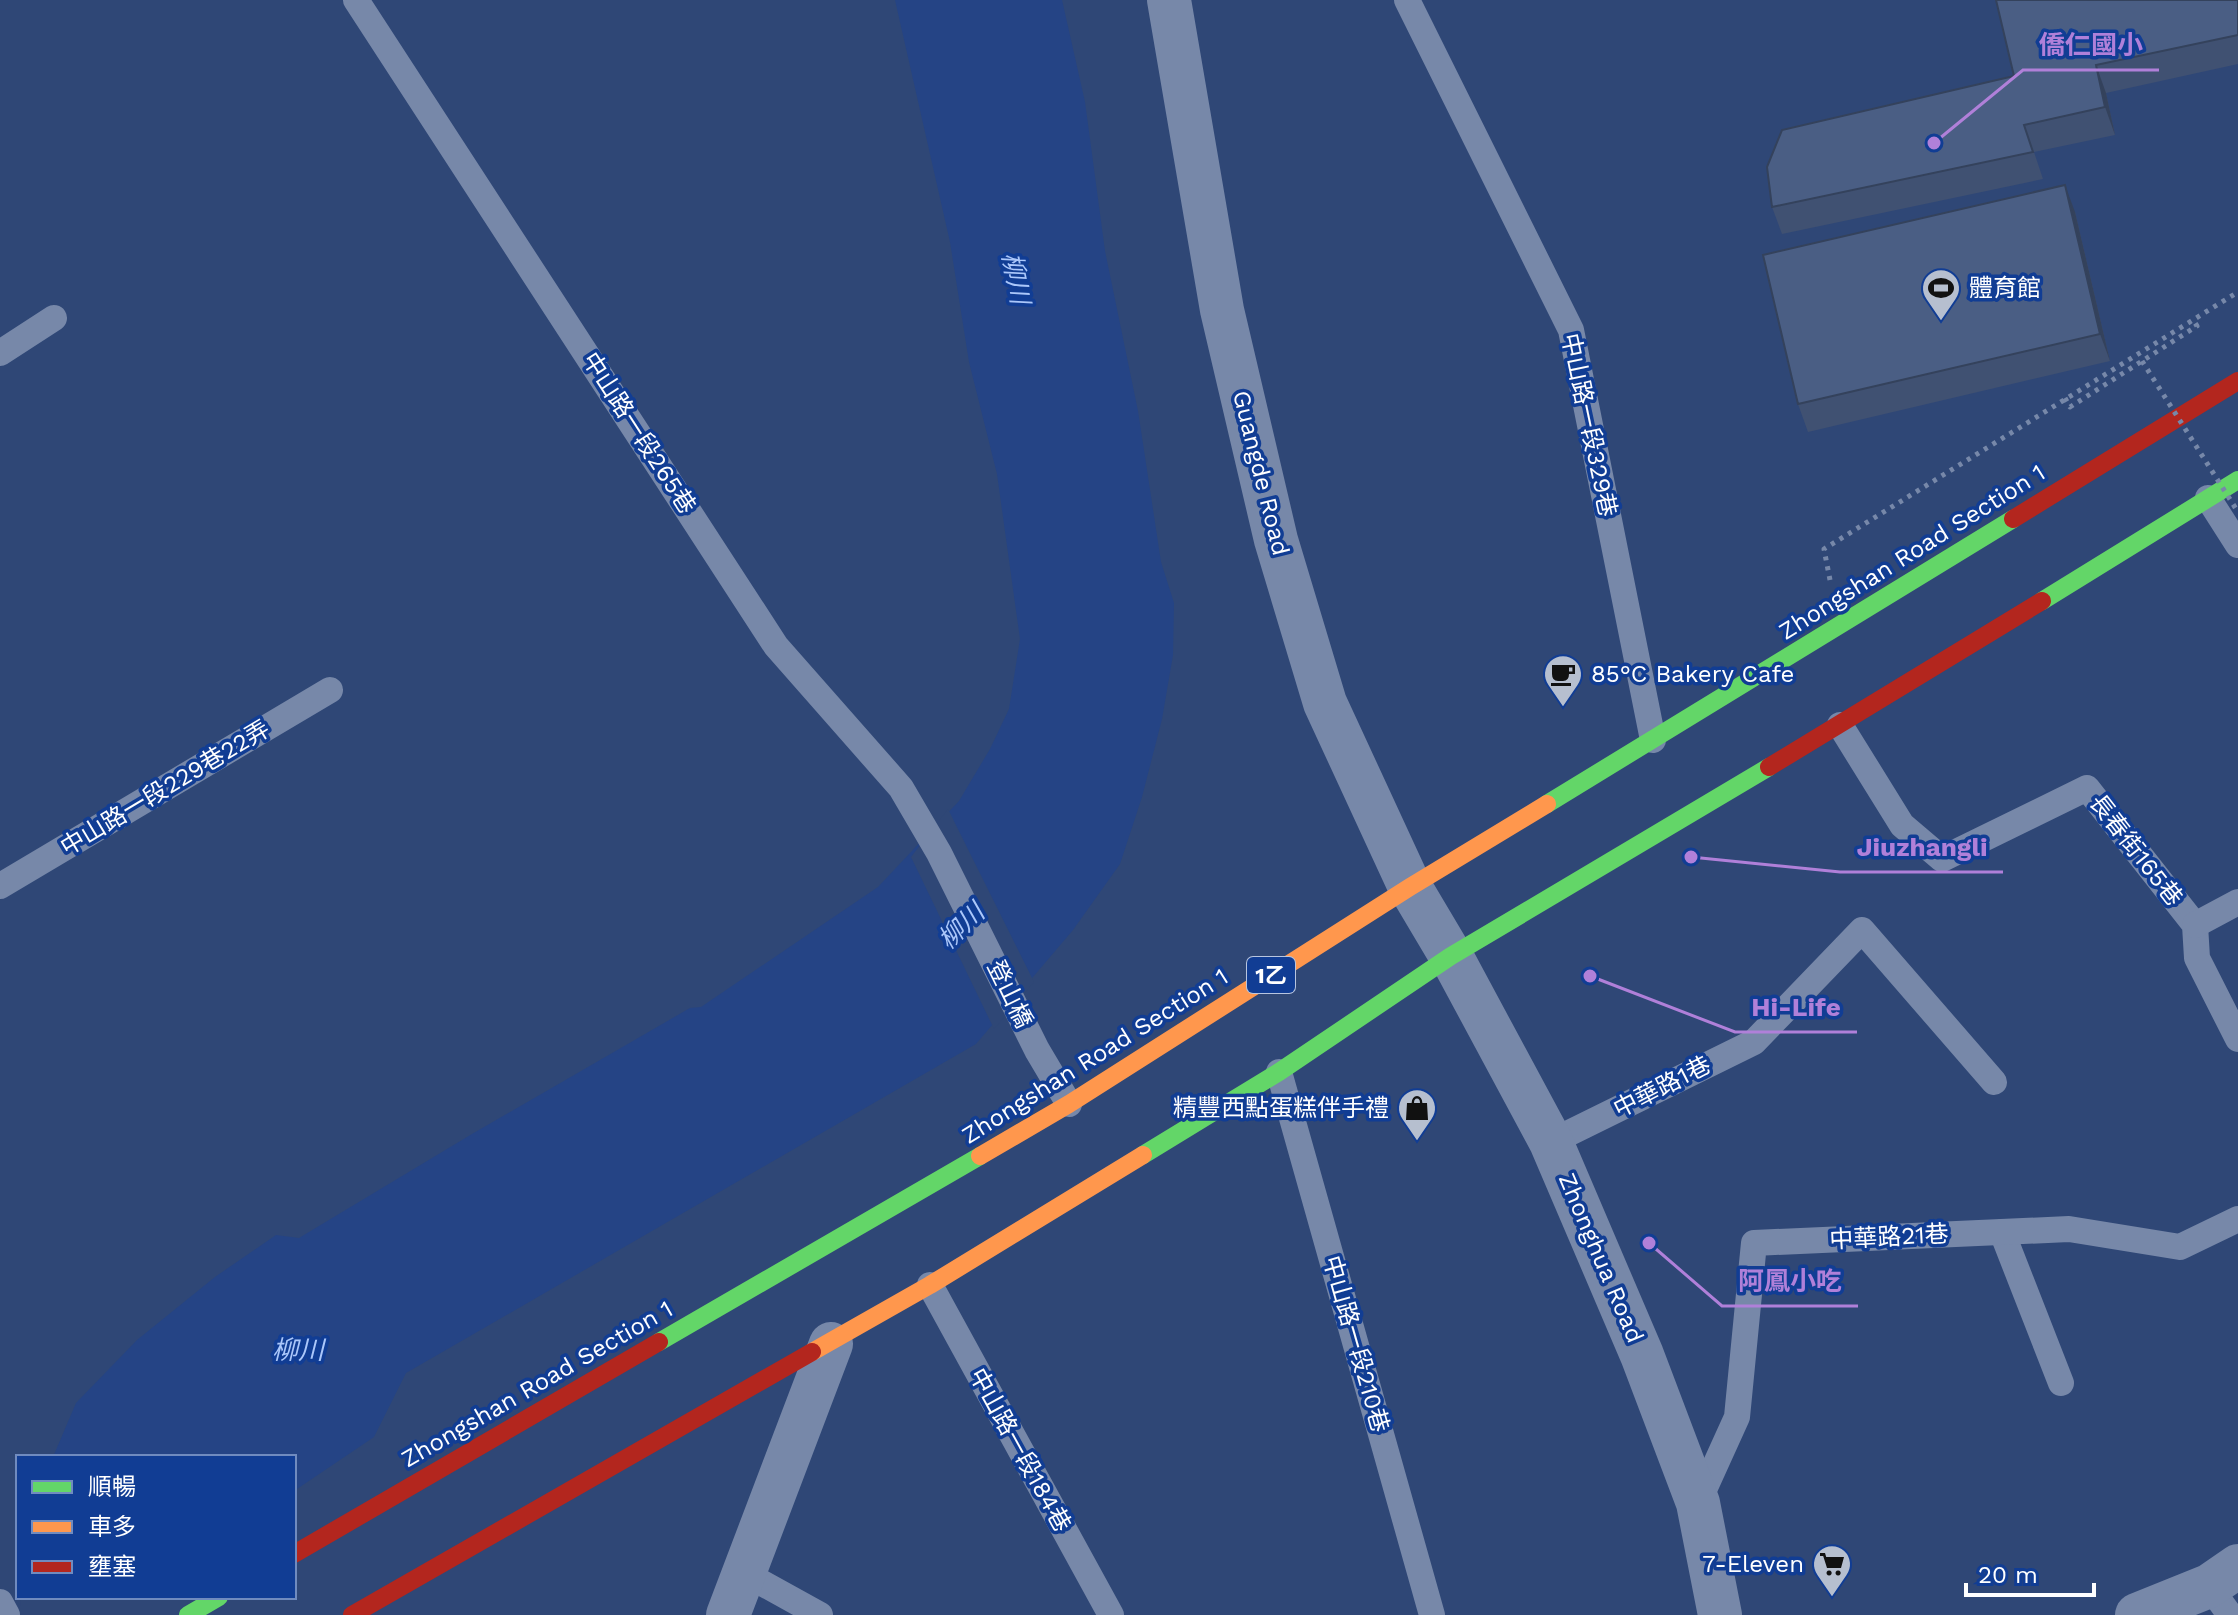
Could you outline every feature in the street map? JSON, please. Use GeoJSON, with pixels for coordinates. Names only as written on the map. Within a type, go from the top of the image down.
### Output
{"type":"FeatureCollection","features":[{"type":"Feature","properties":{"kind":"main road","name":"Zhongshan Road Section 1"},"geometry":{"type":"LineString","coordinates":[[352,1615],[831,1344],[1279,1072],[1430,922],[1653,740],[2238,381]]}},
{"type":"Feature","properties":{"kind":"main road","name":"Zhongshan Road Section 1"},"geometry":{"type":"LineString","coordinates":[[296,1553],[1069,1104],[1430,922],[1840,725],[2238,480]]}},
{"type":"Feature","properties":{"kind":"main road"},"geometry":{"type":"LineString","coordinates":[[188,1615],[216,1599]]}},
{"type":"Feature","properties":{"kind":"street","name":"Guangde Road"},"geometry":{"type":"LineString","coordinates":[[1169,0],[1222,310],[1276,540],[1325,703],[1430,922]]}},
{"type":"Feature","properties":{"kind":"street","name":"Zhonghua Road"},"geometry":{"type":"LineString","coordinates":[[1430,922],[1551,1142],[1642,1355],[1698,1503],[1720,1615]]}},
{"type":"Feature","properties":{"kind":"street"},"geometry":{"type":"LineString","coordinates":[[728,1615],[831,1344]]}},
{"type":"Feature","properties":{"kind":"street"},"geometry":{"type":"LineString","coordinates":[[2137,1615],[2226,1589]]}},
{"type":"Feature","properties":{"kind":"lane","name":"中山路一段265巷"},"geometry":{"type":"LineString","coordinates":[[356,0],[776,646],[901,788],[939,853]]}},
{"type":"Feature","properties":{"kind":"lane","name":"中山路一段329巷"},"geometry":{"type":"LineString","coordinates":[[1407,0],[1571,330],[1653,740]]}},
{"type":"Feature","properties":{"kind":"lane"},"geometry":{"type":"LineString","coordinates":[[0,353],[54,318]]}},
{"type":"Feature","properties":{"kind":"lane"},"geometry":{"type":"LineString","coordinates":[[2208,498],[2238,545]]}},
{"type":"Feature","properties":{"kind":"lane","name":"中山路一段229巷22弄"},"geometry":{"type":"LineString","coordinates":[[0,886],[330,690]]}},
{"type":"Feature","properties":{"kind":"lane","name":"長春街165巷"},"geometry":{"type":"LineString","coordinates":[[1840,725],[1902,825],[1942,859],[2087,788],[2195,925],[2197,958],[2238,1039]]}},
{"type":"Feature","properties":{"kind":"lane","name":"登山橋"},"geometry":{"type":"LineString","coordinates":[[939,853],[1037,1050],[1069,1104]]}},
{"type":"Feature","properties":{"kind":"lane"},"geometry":{"type":"LineString","coordinates":[[2195,925],[2238,902]]}},
{"type":"Feature","properties":{"kind":"lane","name":"中華路1巷"},"geometry":{"type":"LineString","coordinates":[[1551,1142],[1754,1042],[1862,930],[1994,1082]]}},
{"type":"Feature","properties":{"kind":"lane","name":"中山路一段210巷"},"geometry":{"type":"LineString","coordinates":[[1279,1072],[1432,1615]]}},
{"type":"Feature","properties":{"kind":"lane","name":"中華路21巷"},"geometry":{"type":"LineString","coordinates":[[1698,1503],[1737,1417],[1754,1243],[2069,1229],[2180,1247],[2238,1219]]}},
{"type":"Feature","properties":{"kind":"lane"},"geometry":{"type":"LineString","coordinates":[[2002,1232],[2061,1383]]}},
{"type":"Feature","properties":{"kind":"lane","name":"中山路一段184巷"},"geometry":{"type":"LineString","coordinates":[[930,1285],[1111,1615]]}},
{"type":"Feature","properties":{"kind":"lane"},"geometry":{"type":"LineString","coordinates":[[744,1573],[820,1615]]}},
{"type":"Feature","properties":{"kind":"lane"},"geometry":{"type":"LineString","coordinates":[[0,1602],[7,1615]]}},
{"type":"Feature","properties":{"kind":"path"},"geometry":{"type":"LineString","coordinates":[[1840,625],[1824,549],[2238,292]]}},
{"type":"Feature","properties":{"kind":"path"},"geometry":{"type":"LineString","coordinates":[[2065,398],[2070,407],[2197,326],[2193,320]]}},
{"type":"Feature","properties":{"kind":"path"},"geometry":{"type":"LineString","coordinates":[[2142,361],[2238,512]]}},
{"type":"Feature","properties":{"kind":"water","name":"柳川"},"geometry":{"type":"Polygon","coordinates":[[[895,0],[1062,0],[1085,102],[1105,251],[1138,411],[1161,562],[1174,603],[1173,655],[1162,719],[1142,797],[1120,864],[1073,930],[976,1044],[406,1373],[374,1437],[296,1490],[296,1455],[54,1455],[76,1403],[137,1340],[215,1277],[276,1235],[299,1238],[690,1008],[701,1007],[878,887],[959,801],[990,749],[1009,709],[1020,639],[997,474],[969,362],[950,242],[895,0]]]}},
{"type":"Feature","properties":{"kind":"pier"},"geometry":{"type":"Polygon","coordinates":[[[948,809],[1034,982],[994,1029],[911,857],[948,809]]]}},
{"type":"Feature","properties":{"kind":"pier"},"geometry":{"type":"Polygon","coordinates":[[[21,1599],[189,1599],[185,1615],[19,1615],[21,1599]]]}},
{"type":"Feature","properties":{"kind":"building"},"geometry":{"type":"Polygon","coordinates":[[[1996,0],[2238,0],[2238,35],[2096,65],[2105,107],[2024,125],[2033,152],[1772,207],[1767,167],[1782,130],[2014,76],[1996,0]]]}},
{"type":"Feature","properties":{"kind":"building","name":"體育館"},"geometry":{"type":"Polygon","coordinates":[[[2065,185],[2100,334],[1798,404],[1763,255],[2065,185]]]}},
{"type":"Feature","properties":{"kind":"traffic: fast"},"geometry":{"type":"LineString","coordinates":[[2042,601],[2238,480]]}},
{"type":"Feature","properties":{"kind":"traffic: fast"},"geometry":{"type":"LineString","coordinates":[[1547,804],[2013,519]]}},
{"type":"Feature","properties":{"kind":"traffic: fast"},"geometry":{"type":"LineString","coordinates":[[1143,1155],[1279,1072],[1451,956],[1769,767]]}},
{"type":"Feature","properties":{"kind":"traffic: fast"},"geometry":{"type":"LineString","coordinates":[[659,1342],[980,1156]]}},
{"type":"Feature","properties":{"kind":"traffic: fast"},"geometry":{"type":"LineString","coordinates":[[188,1615],[216,1599]]}},
{"type":"Feature","properties":{"kind":"traffic: slow"},"geometry":{"type":"LineString","coordinates":[[980,1156],[1069,1104],[1410,887],[1547,804]]}},
{"type":"Feature","properties":{"kind":"traffic: slow"},"geometry":{"type":"LineString","coordinates":[[812,1352],[930,1285],[1143,1155]]}},
{"type":"Feature","properties":{"kind":"traffic: jam"},"geometry":{"type":"LineString","coordinates":[[2013,519],[2238,381]]}},
{"type":"Feature","properties":{"kind":"traffic: jam"},"geometry":{"type":"LineString","coordinates":[[1769,767],[2042,601]]}},
{"type":"Feature","properties":{"kind":"traffic: jam"},"geometry":{"type":"LineString","coordinates":[[296,1553],[659,1342]]}},
{"type":"Feature","properties":{"kind":"traffic: jam"},"geometry":{"type":"LineString","coordinates":[[352,1615],[812,1352]]}},
{"type":"Feature","properties":{"kind":"place","name":"僑仁國小"},"geometry":{"type":"Point","coordinates":[1934,143]}},
{"type":"Feature","properties":{"kind":"place","name":"體育館"},"geometry":{"type":"Point","coordinates":[1941,322]}},
{"type":"Feature","properties":{"kind":"place","name":"85°C Bakery Cafe"},"geometry":{"type":"Point","coordinates":[1563,708]}},
{"type":"Feature","properties":{"kind":"place","name":"Jiuzhangli"},"geometry":{"type":"Point","coordinates":[1691,857]}},
{"type":"Feature","properties":{"kind":"place","name":"Hi-Life"},"geometry":{"type":"Point","coordinates":[1590,976]}},
{"type":"Feature","properties":{"kind":"place","name":"精豐西點蛋糕伴手禮"},"geometry":{"type":"Point","coordinates":[1417,1142]}},
{"type":"Feature","properties":{"kind":"place","name":"阿鳳小吃"},"geometry":{"type":"Point","coordinates":[1649,1243]}},
{"type":"Feature","properties":{"kind":"place","name":"7-Eleven"},"geometry":{"type":"Point","coordinates":[1832,1598]}}]}
